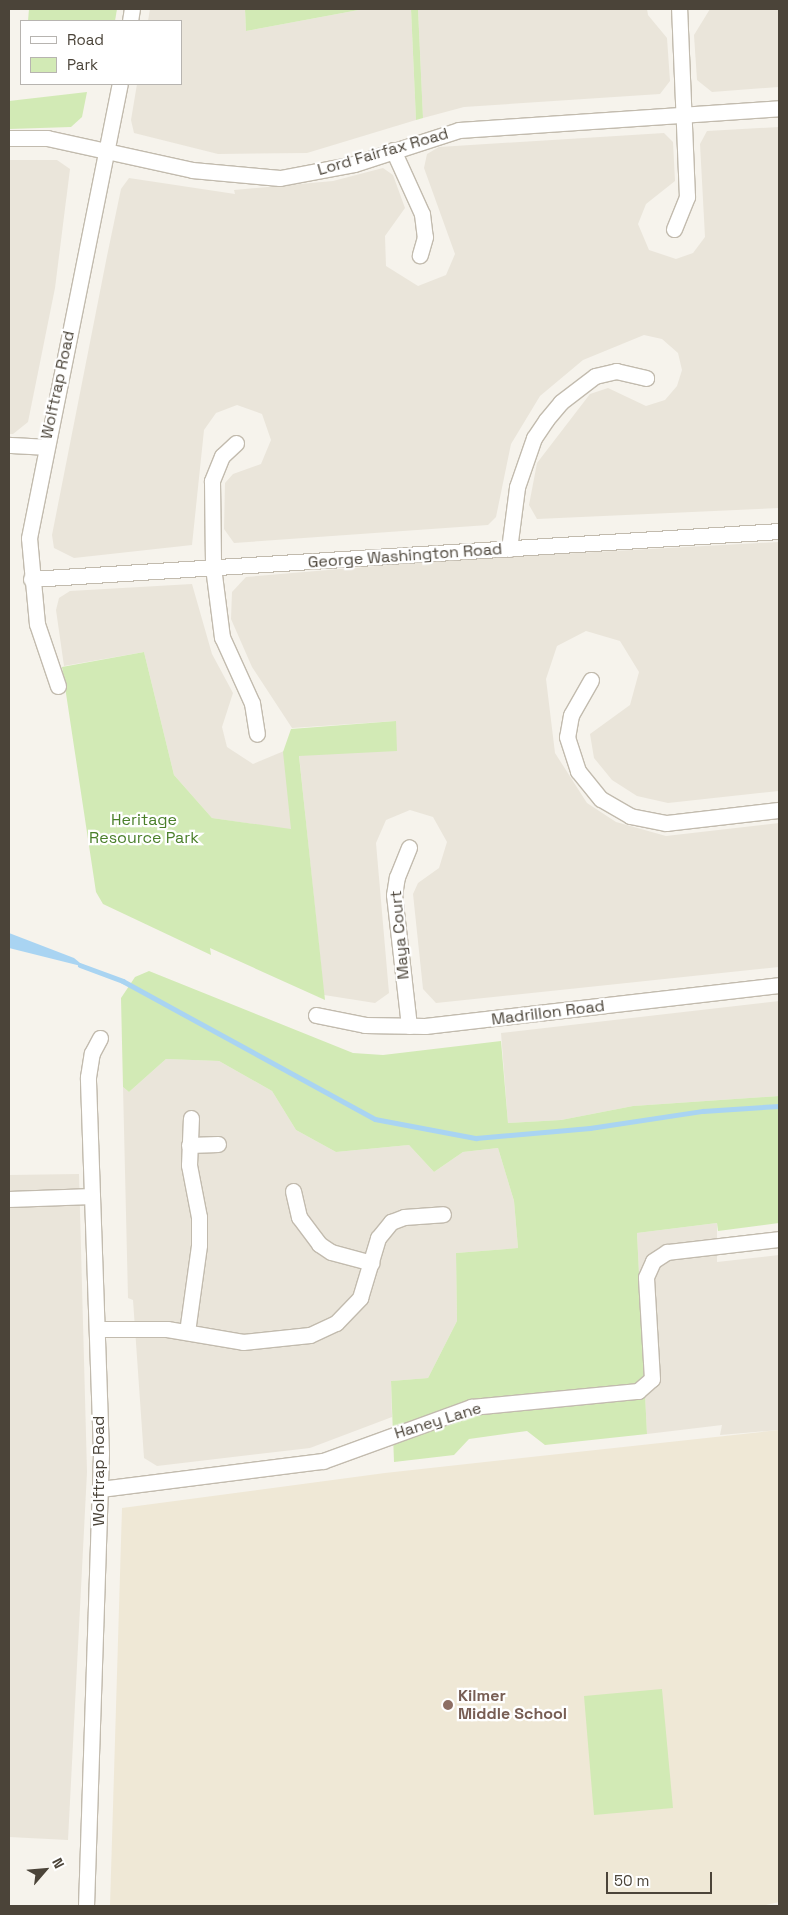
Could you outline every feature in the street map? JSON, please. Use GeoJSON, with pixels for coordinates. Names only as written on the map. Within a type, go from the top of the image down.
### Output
{"type":"FeatureCollection","features":[{"type":"Feature","properties":{"kind":"street"},"geometry":{"type":"LineString","coordinates":[[674,229],[687,198],[685,114],[679,9]]}},
{"type":"Feature","properties":{"kind":"street","name":"Wolftrap Road"},"geometry":{"type":"LineString","coordinates":[[58,686],[40,642],[31,579],[29,538],[46,447],[108,153],[120,85]]}},
{"type":"Feature","properties":{"kind":"street","name":"Lord Fairfax Road"},"geometry":{"type":"LineString","coordinates":[[9,138],[47,138],[108,153],[192,170],[280,178],[354,164],[459,130],[779,108]]}},
{"type":"Feature","properties":{"kind":"street"},"geometry":{"type":"LineString","coordinates":[[394,150],[422,214],[425,237],[420,255]]}},
{"type":"Feature","properties":{"kind":"street"},"geometry":{"type":"LineString","coordinates":[[509,549],[524,462],[546,420],[561,402],[595,376],[616,371],[646,378]]}},
{"type":"Feature","properties":{"kind":"street"},"geometry":{"type":"LineString","coordinates":[[236,443],[222,456],[212,481],[213,568],[222,637],[252,703],[257,734]]}},
{"type":"Feature","properties":{"kind":"street"},"geometry":{"type":"LineString","coordinates":[[9,445],[46,447]]}},
{"type":"Feature","properties":{"kind":"street","name":"George Washington Road"},"geometry":{"type":"LineString","coordinates":[[31,579],[779,531]]}},
{"type":"Feature","properties":{"kind":"street"},"geometry":{"type":"LineString","coordinates":[[591,680],[571,714],[567,737],[578,771],[601,799],[630,816],[666,823],[779,810]]}},
{"type":"Feature","properties":{"kind":"street","name":"Maya Court"},"geometry":{"type":"LineString","coordinates":[[409,847],[397,876],[394,896],[409,1026]]}},
{"type":"Feature","properties":{"kind":"street","name":"Madrillon Road"},"geometry":{"type":"LineString","coordinates":[[316,1015],[365,1025],[409,1026],[779,985]]}},
{"type":"Feature","properties":{"kind":"street","name":"Wolftrap Road"},"geometry":{"type":"LineString","coordinates":[[86,1906],[100,1489],[97,1330],[88,1076],[92,1053],[100,1038]]}},
{"type":"Feature","properties":{"kind":"street"},"geometry":{"type":"LineString","coordinates":[[187,1332],[199,1245],[189,1145],[191,1118]]}},
{"type":"Feature","properties":{"kind":"street"},"geometry":{"type":"LineString","coordinates":[[189,1145],[218,1144]]}},
{"type":"Feature","properties":{"kind":"street"},"geometry":{"type":"LineString","coordinates":[[293,1191],[299,1217],[319,1244],[331,1252],[372,1264]]}},
{"type":"Feature","properties":{"kind":"street"},"geometry":{"type":"LineString","coordinates":[[9,1199],[92,1196]]}},
{"type":"Feature","properties":{"kind":"street"},"geometry":{"type":"LineString","coordinates":[[97,1330],[187,1332],[243,1342],[322,1331],[349,1312],[360,1298],[372,1264],[378,1238],[391,1222],[404,1217],[443,1214]]}},
{"type":"Feature","properties":{"kind":"street","name":"Haney Lane"},"geometry":{"type":"LineString","coordinates":[[100,1489],[322,1461],[471,1407],[638,1391],[652,1379],[646,1277],[653,1261],[666,1252],[779,1239]]}},
{"type":"Feature","properties":{"kind":"shaded area"},"geometry":{"type":"Polygon","coordinates":[[[150,9],[245,9],[246,31],[364,9],[411,9],[416,120],[307,153],[218,154],[134,133],[131,120],[137,85],[182,85],[182,20],[148,20],[150,9]]]}},
{"type":"Feature","properties":{"kind":"shaded area"},"geometry":{"type":"Polygon","coordinates":[[[418,9],[647,9],[648,15],[667,38],[670,81],[660,94],[464,107],[423,118],[418,9]]]}},
{"type":"Feature","properties":{"kind":"shaded area"},"geometry":{"type":"Polygon","coordinates":[[[710,9],[779,9],[779,87],[712,92],[697,80],[694,35],[710,9]]]}},
{"type":"Feature","properties":{"kind":"shaded area"},"geometry":{"type":"Polygon","coordinates":[[[779,127],[779,508],[537,519],[529,505],[537,463],[590,394],[608,388],[646,406],[665,400],[677,386],[682,370],[678,353],[662,339],[644,335],[583,360],[540,396],[511,444],[496,517],[488,525],[234,543],[224,529],[225,483],[233,474],[261,464],[271,440],[262,414],[237,405],[216,413],[204,430],[192,545],[74,558],[54,548],[52,535],[107,256],[121,189],[129,178],[235,194],[234,190],[333,181],[383,168],[393,175],[405,208],[385,236],[386,266],[418,286],[446,275],[455,254],[424,168],[427,154],[439,147],[664,133],[673,142],[675,181],[646,204],[638,224],[649,250],[676,259],[693,253],[705,237],[700,144],[707,131],[779,127]]]}},
{"type":"Feature","properties":{"kind":"shaded area"},"geometry":{"type":"Polygon","coordinates":[[[9,160],[57,160],[70,169],[55,288],[28,422],[13,434],[9,434],[9,160]]]}},
{"type":"Feature","properties":{"kind":"shaded area"},"geometry":{"type":"Polygon","coordinates":[[[779,542],[779,791],[668,803],[637,796],[612,780],[594,758],[590,734],[630,705],[639,672],[620,641],[586,631],[557,646],[546,679],[555,753],[587,803],[616,822],[666,836],[779,823],[779,967],[436,1003],[423,989],[413,894],[418,883],[439,868],[447,842],[433,817],[410,810],[386,820],[376,843],[389,993],[375,1003],[324,995],[299,755],[396,721],[292,728],[252,667],[231,619],[232,592],[246,577],[447,560],[779,542]]]}},
{"type":"Feature","properties":{"kind":"shaded area"},"geometry":{"type":"Polygon","coordinates":[[[192,584],[212,654],[233,693],[222,727],[227,747],[253,764],[284,751],[293,830],[212,818],[174,775],[144,652],[64,666],[56,610],[59,598],[70,591],[192,584]]]}},
{"type":"Feature","properties":{"kind":"shaded area"},"geometry":{"type":"Polygon","coordinates":[[[779,1001],[779,1096],[633,1106],[561,1120],[508,1123],[501,1033],[779,1001]]]}},
{"type":"Feature","properties":{"kind":"shaded area"},"geometry":{"type":"Polygon","coordinates":[[[166,1059],[219,1061],[272,1091],[296,1130],[336,1152],[409,1145],[434,1172],[463,1152],[498,1148],[514,1201],[518,1248],[456,1253],[457,1321],[428,1378],[391,1381],[392,1417],[310,1448],[157,1466],[144,1458],[133,1300],[128,1298],[123,1087],[129,1092],[166,1059]]]}},
{"type":"Feature","properties":{"kind":"shaded area"},"geometry":{"type":"Polygon","coordinates":[[[79,1174],[87,1472],[68,1840],[9,1837],[9,1175],[79,1174]]]}},
{"type":"Feature","properties":{"kind":"shaded area"},"geometry":{"type":"Polygon","coordinates":[[[717,1223],[717,1262],[779,1255],[779,1430],[720,1435],[722,1425],[647,1434],[637,1233],[717,1223]]]}},
{"type":"Feature","properties":{"kind":"shaded area","name":"Kilmer Middle School"},"geometry":{"type":"Polygon","coordinates":[[[779,1430],[779,1902],[762,1906],[110,1906],[122,1508],[385,1473],[779,1430]]]}},
{"type":"Feature","properties":{"kind":"green space"},"geometry":{"type":"Polygon","coordinates":[[[29,9],[117,9],[115,20],[28,20],[29,9]]]}},
{"type":"Feature","properties":{"kind":"green space"},"geometry":{"type":"Polygon","coordinates":[[[245,9],[364,9],[246,31],[245,9]]]}},
{"type":"Feature","properties":{"kind":"green space"},"geometry":{"type":"Polygon","coordinates":[[[411,9],[418,9],[423,118],[416,120],[411,9]]]}},
{"type":"Feature","properties":{"kind":"green space"},"geometry":{"type":"Polygon","coordinates":[[[87,92],[82,117],[71,127],[9,129],[9,101],[87,92]]]}},
{"type":"Feature","properties":{"kind":"green space","name":"Heritage Resource Park"},"geometry":{"type":"Polygon","coordinates":[[[144,652],[174,775],[212,818],[291,829],[283,752],[291,729],[396,721],[397,751],[299,756],[325,1000],[210,948],[211,955],[103,904],[96,892],[62,667],[144,652]]]}},
{"type":"Feature","properties":{"kind":"green space"},"geometry":{"type":"Polygon","coordinates":[[[149,971],[353,1053],[383,1055],[501,1041],[508,1123],[561,1120],[633,1106],[779,1096],[779,1223],[718,1231],[717,1223],[637,1233],[647,1434],[545,1445],[527,1431],[469,1439],[454,1455],[394,1462],[391,1381],[428,1378],[457,1321],[456,1253],[518,1248],[514,1201],[498,1148],[463,1152],[434,1172],[409,1145],[336,1152],[296,1130],[272,1091],[219,1061],[166,1059],[129,1092],[123,1087],[121,998],[135,977],[149,971]]]}},
{"type":"Feature","properties":{"kind":"green space"},"geometry":{"type":"Polygon","coordinates":[[[662,1689],[673,1808],[594,1815],[584,1696],[662,1689]]]}},
{"type":"Feature","properties":{"kind":"water"},"geometry":{"type":"Polygon","coordinates":[[[9,933],[74,958],[85,967],[9,948],[9,933]]]}},
{"type":"Feature","properties":{"kind":"waterway"},"geometry":{"type":"LineString","coordinates":[[80,965],[123,981],[375,1119],[476,1138],[590,1128],[703,1111],[779,1106]]}},
{"type":"Feature","properties":{"kind":"place","name":"Kilmer Middle School"},"geometry":{"type":"Point","coordinates":[448,1705]}}]}
